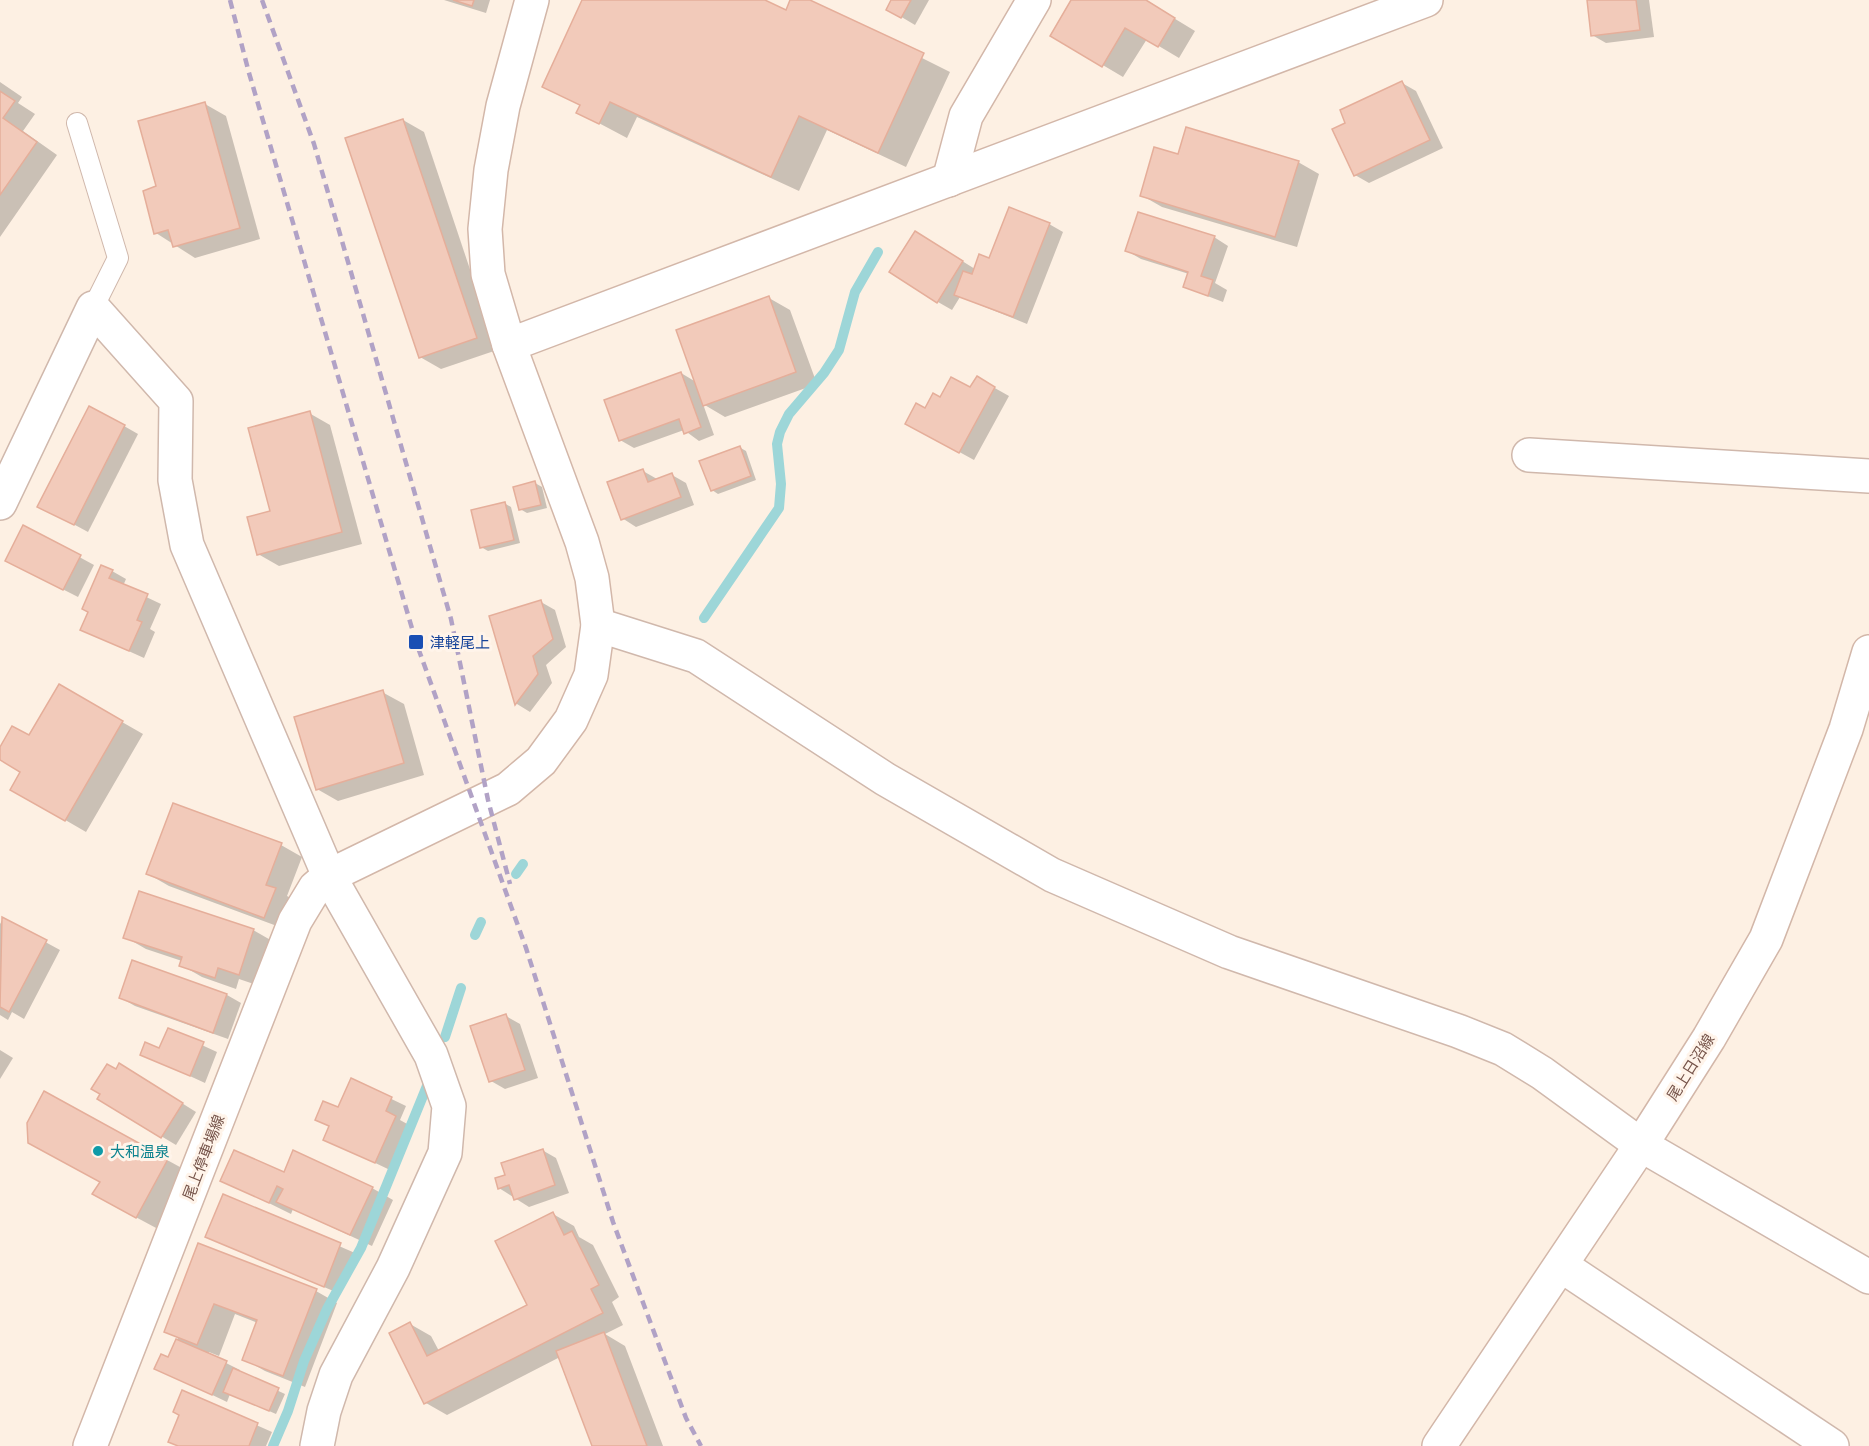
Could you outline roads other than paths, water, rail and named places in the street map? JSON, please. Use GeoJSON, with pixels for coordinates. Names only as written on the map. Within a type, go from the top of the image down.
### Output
{"type":"FeatureCollection","features":[{"type":"Feature","properties":{"kind":"street"},"geometry":{"type":"LineString","coordinates":[[329,876],[498,794],[541,761],[571,720],[591,675],[598,625],[592,578],[582,542],[509,345],[488,274],[485,229],[491,170],[503,106],[532,0]]}},
{"type":"Feature","properties":{"kind":"street"},"geometry":{"type":"LineString","coordinates":[[949,180],[966,116],[1034,0]]}},
{"type":"Feature","properties":{"kind":"street"},"geometry":{"type":"LineString","coordinates":[[509,345],[1426,0]]}},
{"type":"Feature","properties":{"kind":"street"},"geometry":{"type":"LineString","coordinates":[[0,503],[93,308],[176,401],[175,480],[187,545],[329,876],[430,1055],[449,1106],[445,1153],[393,1268],[336,1375],[324,1411],[317,1446]]}},
{"type":"Feature","properties":{"kind":"street"},"geometry":{"type":"LineString","coordinates":[[1529,455],[1869,476]]}},
{"type":"Feature","properties":{"kind":"street"},"geometry":{"type":"LineString","coordinates":[[598,625],[696,656],[885,779],[1052,875],[1229,952],[1458,1031],[1503,1050],[1542,1073],[1641,1145],[1869,1277]]}},
{"type":"Feature","properties":{"kind":"street","name":"尾上日沼線"},"geometry":{"type":"LineString","coordinates":[[1439,1446],[1562,1266],[1641,1145],[1709,1038],[1766,939],[1846,729],[1869,652]]}},
{"type":"Feature","properties":{"kind":"street","name":"尾上停車場線"},"geometry":{"type":"LineString","coordinates":[[90,1446],[295,921],[315,888],[329,876]]}},
{"type":"Feature","properties":{"kind":"street"},"geometry":{"type":"LineString","coordinates":[[1562,1266],[1832,1446]]}},
{"type":"Feature","properties":{"kind":"lane"},"geometry":{"type":"LineString","coordinates":[[76,123],[118,258],[93,308]]}},
{"type":"Feature","properties":{"kind":"waterway"},"geometry":{"type":"LineString","coordinates":[[704,618],[779,508],[781,484],[777,444],[780,432],[789,414],[824,373],[839,350],[855,292],[878,252]]}},
{"type":"Feature","properties":{"kind":"waterway"},"geometry":{"type":"LineString","coordinates":[[516,874],[523,864]]}},
{"type":"Feature","properties":{"kind":"waterway"},"geometry":{"type":"LineString","coordinates":[[475,935],[481,922]]}},
{"type":"Feature","properties":{"kind":"waterway"},"geometry":{"type":"LineString","coordinates":[[445,1037],[461,988]]}},
{"type":"Feature","properties":{"kind":"waterway"},"geometry":{"type":"LineString","coordinates":[[273,1446],[288,1411],[304,1361],[327,1309],[361,1248],[429,1081]]}},
{"type":"Feature","properties":{"kind":"railway"},"geometry":{"type":"LineString","coordinates":[[230,0],[249,73],[416,642],[526,948],[613,1222],[686,1418],[701,1446]]}},
{"type":"Feature","properties":{"kind":"railway"},"geometry":{"type":"LineString","coordinates":[[262,0],[314,144],[451,619],[488,800],[510,884]]}},
{"type":"Feature","properties":{"kind":"place","name":"津軽尾上"},"geometry":{"type":"Point","coordinates":[416,642]}},
{"type":"Feature","properties":{"kind":"place","name":"大和温泉"},"geometry":{"type":"Point","coordinates":[98,1151]}}]}
